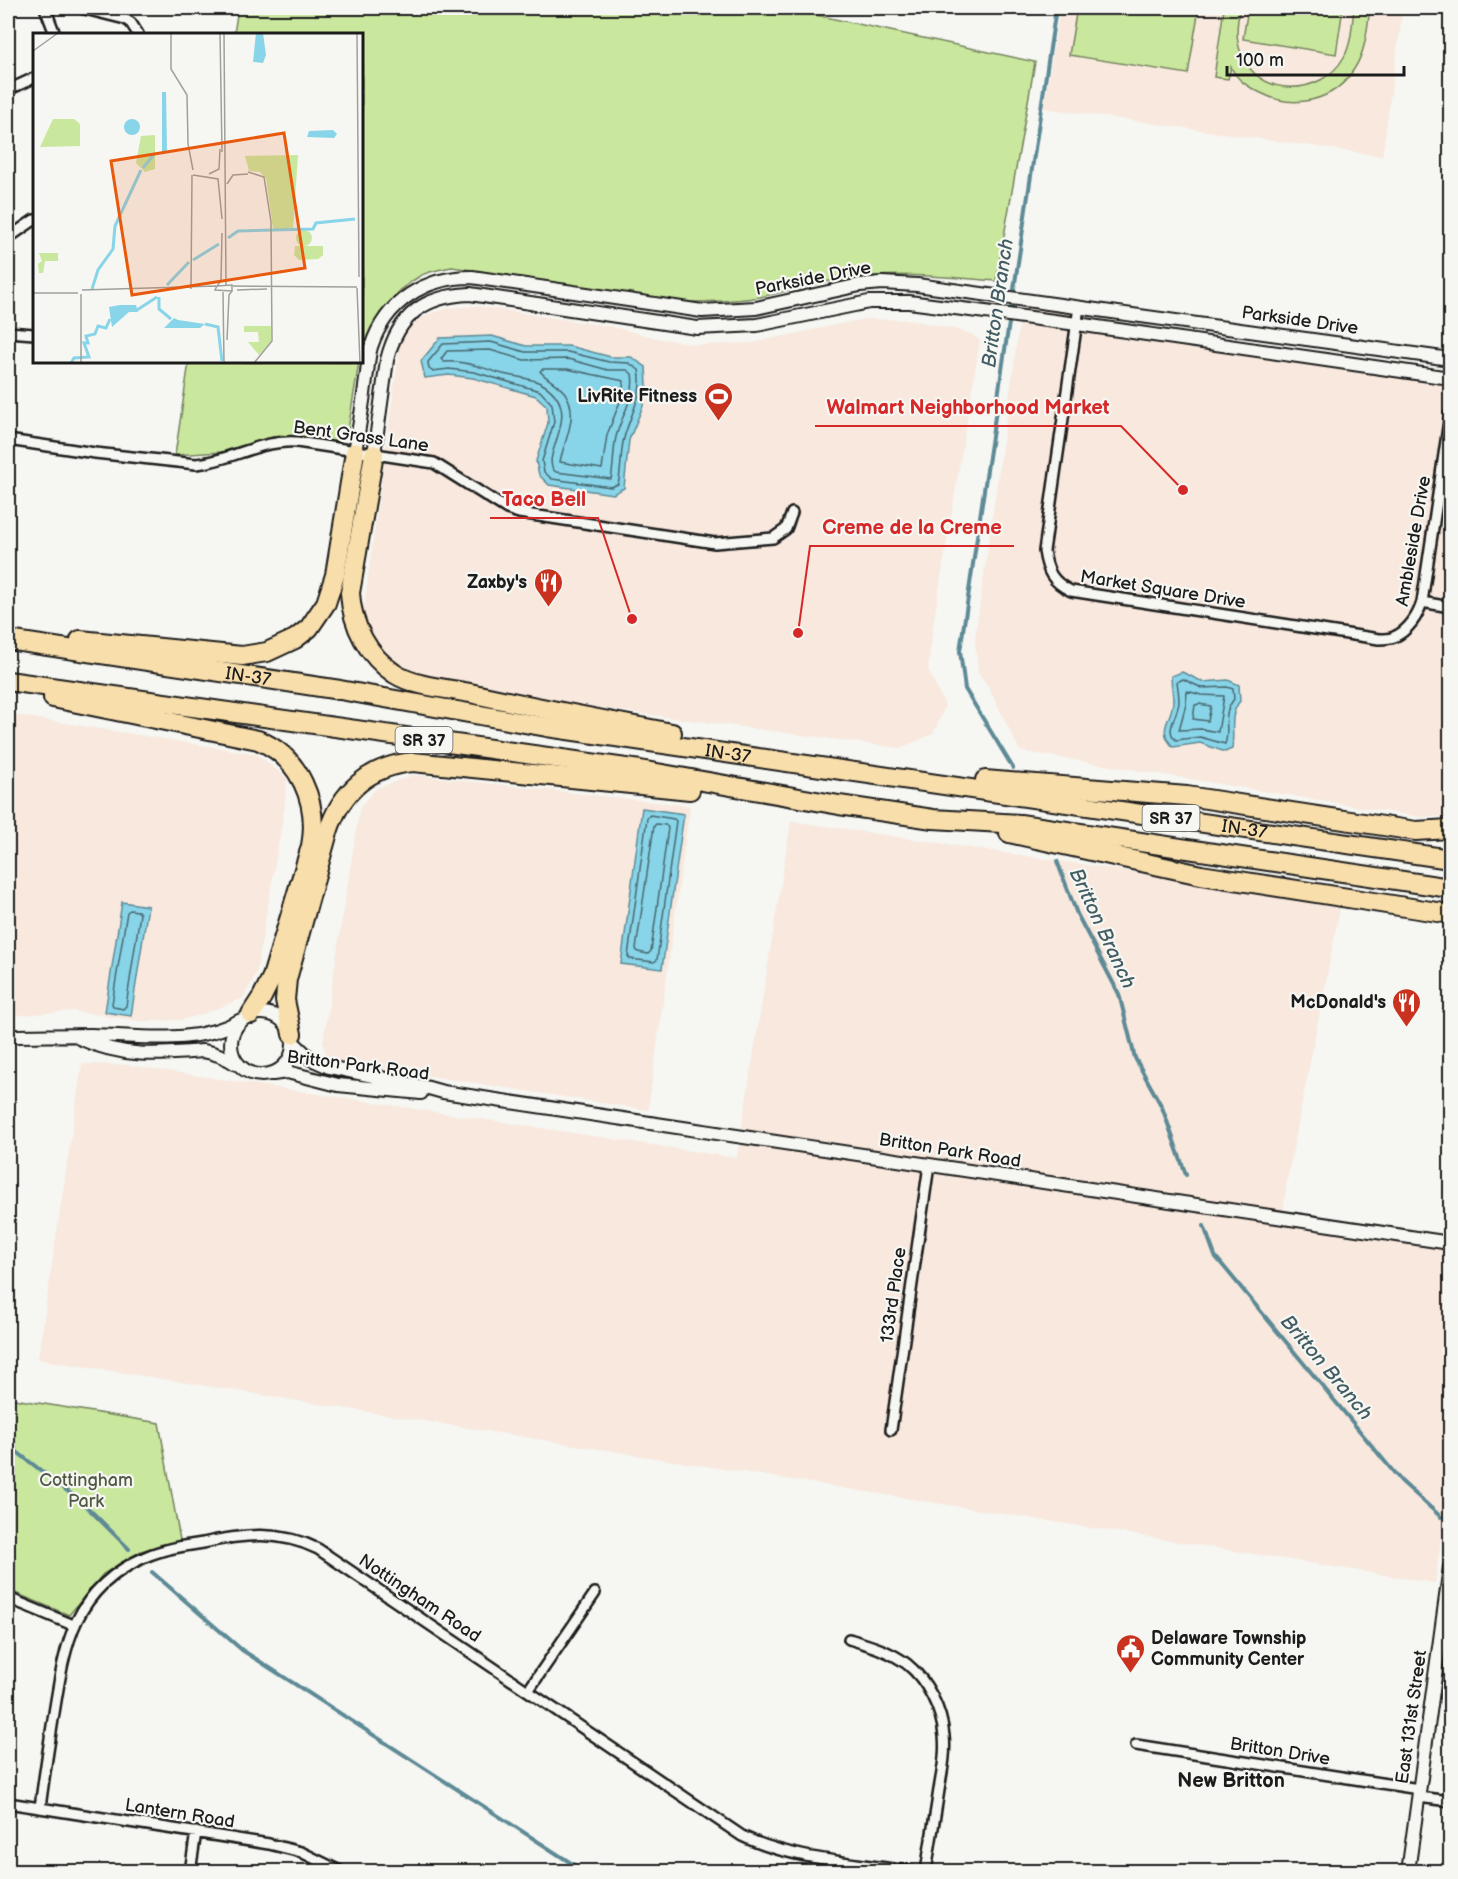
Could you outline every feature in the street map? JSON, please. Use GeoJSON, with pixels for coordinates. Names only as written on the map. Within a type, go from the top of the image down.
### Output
{"type":"FeatureCollection","features":[{"type":"Feature","properties":{"kind":"highway"},"geometry":{"type":"LineString","coordinates":[[8,634],[242,656],[252,656],[276,649],[309,628],[330,595],[364,453]]}},
{"type":"Feature","properties":{"kind":"highway"},"geometry":{"type":"LineString","coordinates":[[364,453],[350,593],[352,612],[361,637],[381,663],[410,681],[695,738],[742,755]]}},
{"type":"Feature","properties":{"kind":"highway","name":"IN-37"},"geometry":{"type":"LineString","coordinates":[[8,640],[340,690],[547,727],[1450,859]]}},
{"type":"Feature","properties":{"kind":"highway","name":"IN-37"},"geometry":{"type":"LineString","coordinates":[[8,681],[628,769],[933,819],[1020,824],[1450,888]]}},
{"type":"Feature","properties":{"kind":"highway"},"geometry":{"type":"LineString","coordinates":[[8,687],[258,740],[281,754],[296,769],[309,799],[313,836],[272,977],[262,997],[246,1017]]}},
{"type":"Feature","properties":{"kind":"highway"},"geometry":{"type":"LineString","coordinates":[[293,1038],[285,1000],[287,979],[333,817],[350,790],[379,771],[400,764],[422,763],[839,805]]}},
{"type":"Feature","properties":{"kind":"highway"},"geometry":{"type":"LineString","coordinates":[[892,777],[956,777],[1187,796],[1416,831],[1450,829]]}},
{"type":"Feature","properties":{"kind":"highway"},"geometry":{"type":"LineString","coordinates":[[933,819],[1201,875],[1450,914]]}},
{"type":"Feature","properties":{"kind":"street"},"geometry":{"type":"LineString","coordinates":[[46,8],[55,33]]}},
{"type":"Feature","properties":{"kind":"street"},"geometry":{"type":"LineString","coordinates":[[81,8],[125,19],[131,22],[137,33]]}},
{"type":"Feature","properties":{"kind":"street"},"geometry":{"type":"LineString","coordinates":[[8,90],[33,78]]}},
{"type":"Feature","properties":{"kind":"street"},"geometry":{"type":"LineString","coordinates":[[8,238],[33,221]]}},
{"type":"Feature","properties":{"kind":"street","name":"Parkside Drive"},"geometry":{"type":"LineString","coordinates":[[364,453],[370,350],[382,323],[402,300],[417,289],[452,277],[472,277],[702,311],[756,308],[840,289],[882,283],[917,285],[1450,359]]}},
{"type":"Feature","properties":{"kind":"street","name":"Parkside Drive"},"geometry":{"type":"LineString","coordinates":[[364,453],[390,347],[406,318],[420,306],[453,295],[470,294],[697,328],[758,325],[869,302],[909,302],[1450,378]]}},
{"type":"Feature","properties":{"kind":"street","name":"Market Square Drive"},"geometry":{"type":"LineString","coordinates":[[1079,308],[1044,551],[1051,577],[1071,591],[1119,599],[1379,639],[1394,637],[1400,632]]}},
{"type":"Feature","properties":{"kind":"street"},"geometry":{"type":"LineString","coordinates":[[8,332],[33,334]]}},
{"type":"Feature","properties":{"kind":"street","name":"Ambleside Drive"},"geometry":{"type":"LineString","coordinates":[[1400,632],[1419,614],[1422,602],[1450,414]]}},
{"type":"Feature","properties":{"kind":"street","name":"Bent Grass Lane"},"geometry":{"type":"LineString","coordinates":[[8,440],[95,453],[196,464],[211,462],[283,441],[441,466],[495,502],[519,513],[715,543],[773,538],[786,529],[792,513]]}},
{"type":"Feature","properties":{"kind":"street"},"geometry":{"type":"LineString","coordinates":[[1422,602],[1450,607]]}},
{"type":"Feature","properties":{"kind":"street"},"geometry":{"type":"LineString","coordinates":[[8,1036],[88,1035],[155,1039],[196,1036],[224,1028],[261,1012],[280,1017],[287,1024],[293,1038],[291,1054],[286,1064],[278,1071],[268,1075],[258,1075],[248,1072],[224,1057],[211,1053],[134,1054],[87,1042],[75,1036]]}},
{"type":"Feature","properties":{"kind":"street"},"geometry":{"type":"LineString","coordinates":[[240,1066],[230,1048],[231,1038],[234,1028],[246,1017]]}},
{"type":"Feature","properties":{"kind":"street","name":"Britton Park Road"},"geometry":{"type":"LineString","coordinates":[[293,1038],[311,1059],[329,1067],[443,1092],[1450,1243]]}},
{"type":"Feature","properties":{"kind":"street","name":"Britton Park Road"},"geometry":{"type":"LineString","coordinates":[[268,1075],[287,1072],[338,1085],[424,1093],[443,1092]]}},
{"type":"Feature","properties":{"kind":"street","name":"133rd Place"},"geometry":{"type":"LineString","coordinates":[[891,1430],[929,1165]]}},
{"type":"Feature","properties":{"kind":"street","name":"Nottingham Road"},"geometry":{"type":"LineString","coordinates":[[40,1808],[61,1668],[73,1625],[102,1586],[126,1567],[144,1558],[172,1549],[236,1536],[276,1536],[303,1542],[318,1549],[752,1841],[795,1853],[914,1872]]}},
{"type":"Feature","properties":{"kind":"street","name":"East 131st Street"},"geometry":{"type":"LineString","coordinates":[[1408,1872],[1450,1567]]}},
{"type":"Feature","properties":{"kind":"street"},"geometry":{"type":"LineString","coordinates":[[528,1691],[594,1593]]}},
{"type":"Feature","properties":{"kind":"street"},"geometry":{"type":"LineString","coordinates":[[8,1598],[73,1625]]}},
{"type":"Feature","properties":{"kind":"street"},"geometry":{"type":"LineString","coordinates":[[849,1639],[876,1647],[906,1663],[927,1689],[939,1713],[945,1738],[944,1759],[926,1872]]}},
{"type":"Feature","properties":{"kind":"street","name":"Britton Drive"},"geometry":{"type":"LineString","coordinates":[[1136,1745],[1418,1793],[1450,1802]]}},
{"type":"Feature","properties":{"kind":"street","name":"Lantern Road"},"geometry":{"type":"LineString","coordinates":[[8,1803],[286,1848],[314,1858],[342,1872]]}},
{"type":"Feature","properties":{"kind":"street"},"geometry":{"type":"LineString","coordinates":[[190,1872],[196,1832]]}},
{"type":"Feature","properties":{"kind":"shaded area"},"geometry":{"type":"Polygon","coordinates":[[[1060,8],[1403,8],[1382,156],[1044,108],[1060,8]]]}},
{"type":"Feature","properties":{"kind":"shaded area"},"geometry":{"type":"Polygon","coordinates":[[[476,306],[613,327],[656,338],[698,345],[752,343],[864,319],[910,320],[955,329],[973,335],[980,341],[932,631],[928,670],[945,706],[933,734],[900,748],[585,706],[401,672],[389,666],[362,622],[400,344],[408,328],[424,316],[448,308],[476,306]]]}},
{"type":"Feature","properties":{"kind":"shaded area"},"geometry":{"type":"Polygon","coordinates":[[[1022,307],[1450,371],[1450,816],[1420,817],[1020,751],[988,686],[978,672],[975,639],[1022,307]]]}},
{"type":"Feature","properties":{"kind":"shaded area"},"geometry":{"type":"Polygon","coordinates":[[[8,714],[256,754],[287,778],[284,811],[256,974],[243,998],[201,1015],[180,1020],[139,1021],[74,1011],[8,1016],[8,714]]]}},
{"type":"Feature","properties":{"kind":"shaded area"},"geometry":{"type":"Polygon","coordinates":[[[414,775],[690,806],[648,1110],[327,1060],[323,1042],[360,806],[377,788],[414,775]]]}},
{"type":"Feature","properties":{"kind":"shaded area"},"geometry":{"type":"Polygon","coordinates":[[[791,821],[1341,903],[1287,1180],[1283,1212],[1450,1234],[1450,1472],[1435,1583],[38,1359],[82,1064],[127,1065],[737,1158],[791,821]]]}},
{"type":"Feature","properties":{"kind":"green space"},"geometry":{"type":"Polygon","coordinates":[[[238,8],[783,8],[1035,62],[996,281],[923,276],[868,276],[828,281],[751,298],[683,302],[452,267],[424,274],[399,291],[384,310],[363,353],[363,33],[234,33],[238,8]]]}},
{"type":"Feature","properties":{"kind":"green space"},"geometry":{"type":"Polygon","coordinates":[[[1077,8],[1199,8],[1188,74],[1069,55],[1077,8]]]}},
{"type":"Feature","properties":{"kind":"green space"},"geometry":{"type":"Polygon","coordinates":[[[1224,8],[1240,8],[1237,36],[1241,53],[1249,68],[1261,79],[1275,85],[1291,87],[1321,80],[1334,70],[1349,46],[1354,8],[1370,8],[1361,55],[1346,80],[1324,96],[1299,102],[1273,98],[1256,91],[1247,86],[1231,67],[1228,79],[1214,77],[1224,8]]]}},
{"type":"Feature","properties":{"kind":"green space"},"geometry":{"type":"Polygon","coordinates":[[[1248,8],[1343,8],[1336,54],[1243,39],[1248,8]]]}},
{"type":"Feature","properties":{"kind":"green space"},"geometry":{"type":"Polygon","coordinates":[[[189,363],[359,363],[347,436],[333,442],[279,435],[221,452],[175,455],[189,363]]]}},
{"type":"Feature","properties":{"kind":"green space","name":"Cottingham Park"},"geometry":{"type":"Polygon","coordinates":[[[8,1398],[159,1423],[180,1540],[141,1551],[103,1574],[69,1615],[8,1590],[8,1398]]]}},
{"type":"Feature","properties":{"kind":"water"},"geometry":{"type":"Polygon","coordinates":[[[492,336],[526,346],[569,346],[611,357],[631,357],[646,367],[647,386],[643,406],[629,440],[624,488],[613,494],[549,485],[539,475],[536,461],[548,423],[547,406],[536,396],[473,378],[449,375],[425,378],[421,361],[440,338],[492,336]]]}},
{"type":"Feature","properties":{"kind":"water"},"geometry":{"type":"Polygon","coordinates":[[[1182,672],[1203,682],[1228,680],[1239,685],[1240,701],[1233,718],[1232,749],[1225,752],[1200,743],[1173,747],[1168,740],[1165,729],[1173,701],[1171,676],[1182,672]]]}},
{"type":"Feature","properties":{"kind":"water"},"geometry":{"type":"Polygon","coordinates":[[[642,808],[684,814],[662,969],[621,964],[642,808]]]}},
{"type":"Feature","properties":{"kind":"water"},"geometry":{"type":"Polygon","coordinates":[[[122,902],[148,906],[131,1016],[105,1012],[122,902]]]}},
{"type":"Feature","properties":{"kind":"waterway","name":"Britton Branch"},"geometry":{"type":"LineString","coordinates":[[1013,768],[965,689],[960,651],[1056,8]]}},
{"type":"Feature","properties":{"kind":"waterway","name":"Britton Branch"},"geometry":{"type":"LineString","coordinates":[[1057,861],[1077,914],[1119,994],[1135,1058],[1162,1107],[1186,1175]]}},
{"type":"Feature","properties":{"kind":"waterway","name":"Britton Branch"},"geometry":{"type":"LineString","coordinates":[[1204,1226],[1215,1256],[1401,1481],[1441,1517]]}},
{"type":"Feature","properties":{"kind":"waterway"},"geometry":{"type":"LineString","coordinates":[[8,1445],[84,1504],[129,1549]]}},
{"type":"Feature","properties":{"kind":"waterway"},"geometry":{"type":"LineString","coordinates":[[152,1572],[242,1650],[585,1872]]}},
{"type":"Feature","properties":{"kind":"place","name":"LivRite Fitness"},"geometry":{"type":"Point","coordinates":[718,422]}},
{"type":"Feature","properties":{"kind":"place","name":"Walmart Neighborhood Market"},"geometry":{"type":"Point","coordinates":[1183,490]}},
{"type":"Feature","properties":{"kind":"place","name":"Zaxby's"},"geometry":{"type":"Point","coordinates":[548,608]}},
{"type":"Feature","properties":{"kind":"place","name":"Taco Bell"},"geometry":{"type":"Point","coordinates":[632,619]}},
{"type":"Feature","properties":{"kind":"place","name":"Creme de la Creme"},"geometry":{"type":"Point","coordinates":[798,633]}},
{"type":"Feature","properties":{"kind":"place","name":"McDonald's"},"geometry":{"type":"Point","coordinates":[1407,1028]}},
{"type":"Feature","properties":{"kind":"place","name":"Delaware Township Community Center"},"geometry":{"type":"Point","coordinates":[1130,1674]}},
{"type":"Feature","properties":{"kind":"district","name":"New Britton"},"geometry":{"type":"Point","coordinates":[1231,1780]}}]}
